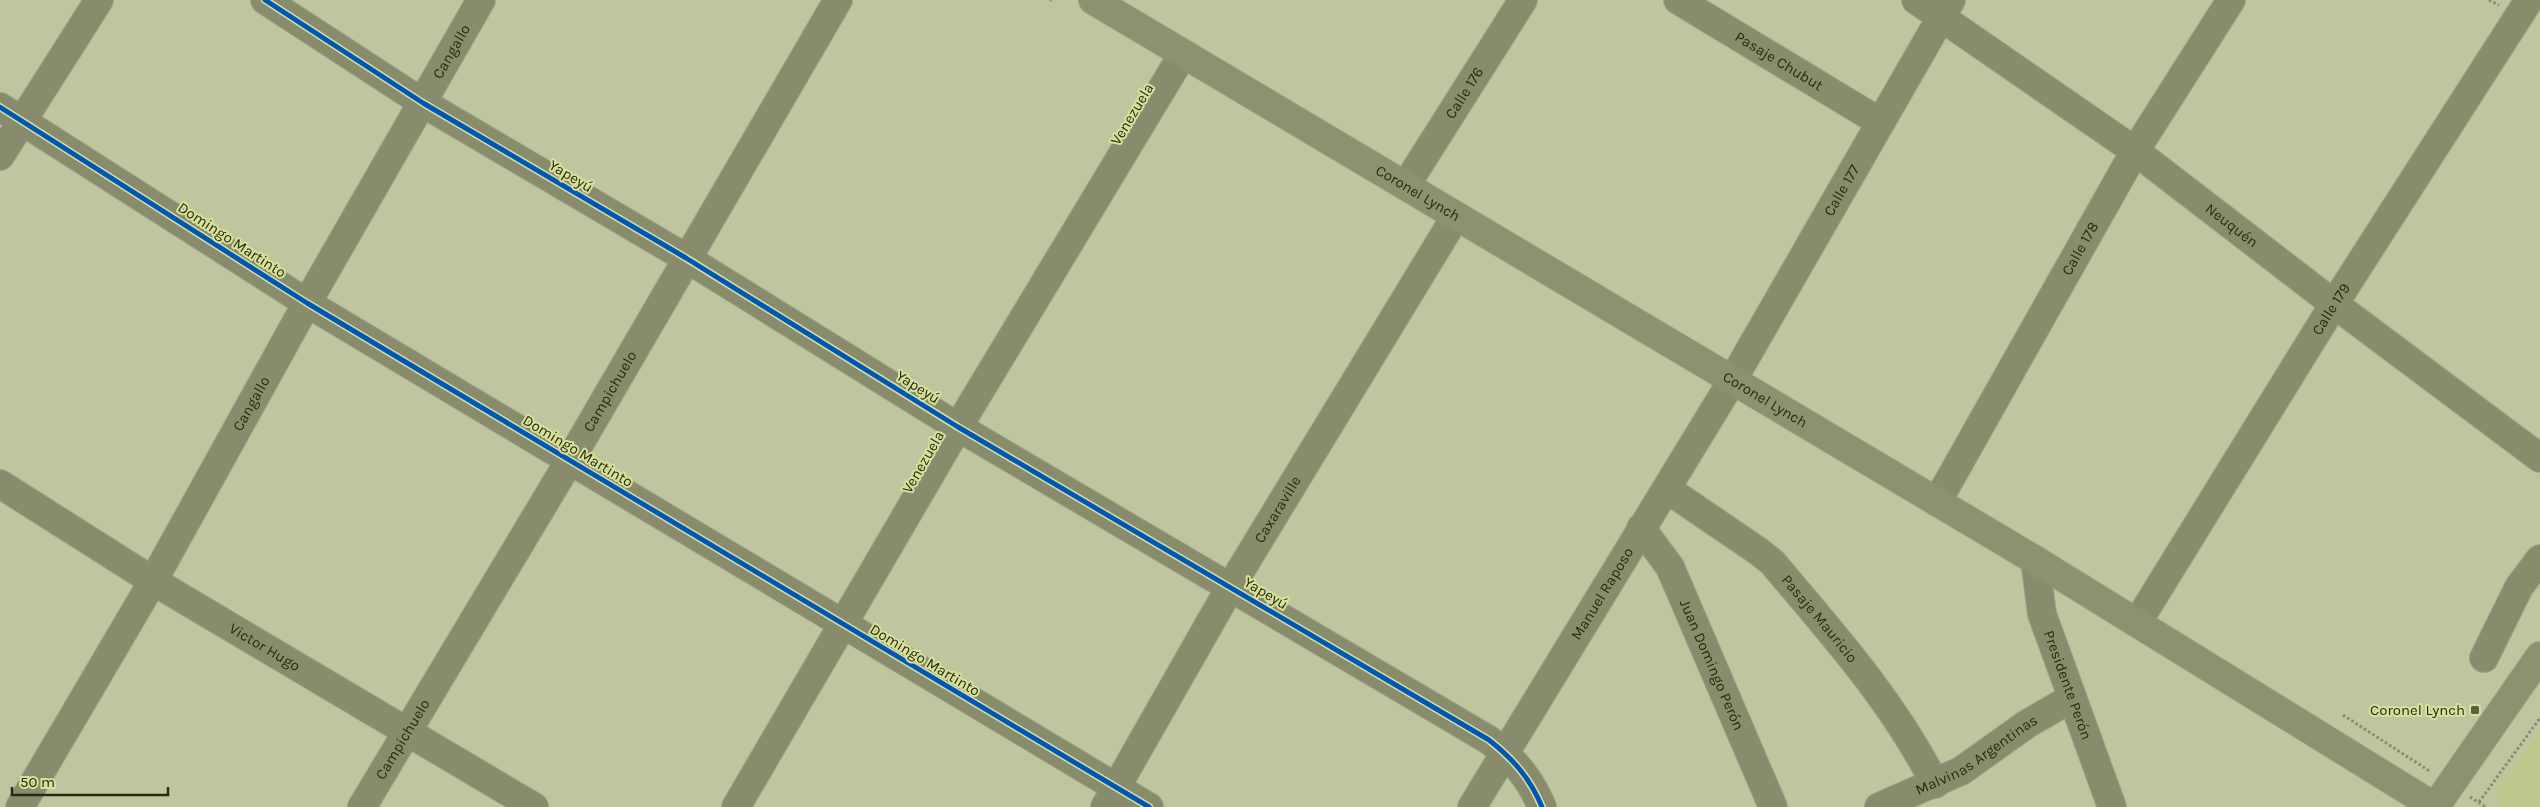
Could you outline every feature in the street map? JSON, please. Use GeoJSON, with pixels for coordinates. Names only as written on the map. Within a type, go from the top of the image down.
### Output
{"type":"FeatureCollection","features":[{"type":"Feature","properties":{"kind":"main road","name":"Coronel Lynch"},"geometry":{"type":"LineString","coordinates":[[1093,0],[2035,560],[2435,807]]}},
{"type":"Feature","properties":{"kind":"main road"},"geometry":{"type":"LineString","coordinates":[[2435,807],[2540,656]]}},
{"type":"Feature","properties":{"kind":"street"},"geometry":{"type":"LineString","coordinates":[[0,156],[11,114],[98,0]]}},
{"type":"Feature","properties":{"kind":"street","name":"Yapeyú"},"geometry":{"type":"LineString","coordinates":[[265,0],[423,103],[686,258],[958,427],[1231,586],[1489,740],[1504,752],[1525,774],[1542,807]]}},
{"type":"Feature","properties":{"kind":"street","name":"Cangallo"},"geometry":{"type":"LineString","coordinates":[[20,807],[153,581],[307,302],[481,0]]}},
{"type":"Feature","properties":{"kind":"street","name":"Campichuelo"},"geometry":{"type":"LineString","coordinates":[[362,807],[570,460],[838,0]]}},
{"type":"Feature","properties":{"kind":"street","name":"Calle 176"},"geometry":{"type":"LineString","coordinates":[[1406,185],[1523,0]]}},
{"type":"Feature","properties":{"kind":"street","name":"Pasaje Chubut"},"geometry":{"type":"LineString","coordinates":[[1678,0],[1880,122]]}},
{"type":"Feature","properties":{"kind":"street","name":"Neuquén"},"geometry":{"type":"LineString","coordinates":[[1916,0],[1947,8],[2334,304],[2540,458]]}},
{"type":"Feature","properties":{"kind":"street","name":"Calle 178"},"geometry":{"type":"LineString","coordinates":[[1937,502],[2135,151],[2232,0]]}},
{"type":"Feature","properties":{"kind":"street","name":"Calle 179"},"geometry":{"type":"LineString","coordinates":[[2137,623],[2334,304],[2529,0]]}},
{"type":"Feature","properties":{"kind":"street"},"geometry":{"type":"LineString","coordinates":[[2536,0],[2540,2]]}},
{"type":"Feature","properties":{"kind":"street","name":"Calle 177"},"geometry":{"type":"LineString","coordinates":[[1732,381],[1947,8]]}},
{"type":"Feature","properties":{"kind":"street","name":"Venezuela"},"geometry":{"type":"LineString","coordinates":[[736,807],[958,427],[1183,54]]}},
{"type":"Feature","properties":{"kind":"street","name":"Domingo Martinto"},"geometry":{"type":"LineString","coordinates":[[11,114],[307,302],[842,625],[1111,797],[1149,807]]}},
{"type":"Feature","properties":{"kind":"street","name":"Caxaraville"},"geometry":{"type":"LineString","coordinates":[[1111,797],[1231,586],[1456,216]]}},
{"type":"Feature","properties":{"kind":"street","name":"Manuel Raposo"},"geometry":{"type":"LineString","coordinates":[[1472,807],[1732,381]]}},
{"type":"Feature","properties":{"kind":"street","name":"Victor Hugo"},"geometry":{"type":"LineString","coordinates":[[0,484],[153,581],[534,807]]}},
{"type":"Feature","properties":{"kind":"street","name":"Pasaje Mauricio"},"geometry":{"type":"LineString","coordinates":[[1667,489],[1758,550],[1772,562],[1848,653],[1919,751],[1936,784]]}},
{"type":"Feature","properties":{"kind":"street","name":"Juan Domingo Perón"},"geometry":{"type":"LineString","coordinates":[[1641,528],[1670,567],[1772,807]]}},
{"type":"Feature","properties":{"kind":"street"},"geometry":{"type":"LineString","coordinates":[[2484,658],[2518,587],[2540,559]]}},
{"type":"Feature","properties":{"kind":"street","name":"Presidente Perón"},"geometry":{"type":"LineString","coordinates":[[2035,560],[2042,614],[2112,807]]}},
{"type":"Feature","properties":{"kind":"street","name":"Malvinas Argentinas"},"geometry":{"type":"LineString","coordinates":[[1879,807],[1936,784],[1961,771],[2027,724],[2072,698]]}},
{"type":"Feature","properties":{"kind":"path"},"geometry":{"type":"LineString","coordinates":[[2343,715],[2486,807]]}},
{"type":"Feature","properties":{"kind":"path"},"geometry":{"type":"LineString","coordinates":[[2478,802],[2540,718]]}},
{"type":"Feature","properties":{"kind":"shaded area"},"geometry":{"type":"Polygon","coordinates":[[[2540,730],[2540,807],[2500,807],[2497,791],[2540,730]]]}},
{"type":"Feature","properties":{"kind":"cycle path"},"geometry":{"type":"LineString","coordinates":[[265,0],[423,103],[686,258],[958,427],[1489,740],[1506,754],[1520,770],[1532,787],[1542,807]]}},
{"type":"Feature","properties":{"kind":"cycle path"},"geometry":{"type":"LineString","coordinates":[[0,107],[307,303],[1149,807]]}},
{"type":"Feature","properties":{"kind":"place","name":"Coronel Lynch"},"geometry":{"type":"Point","coordinates":[2475,710]}}]}
